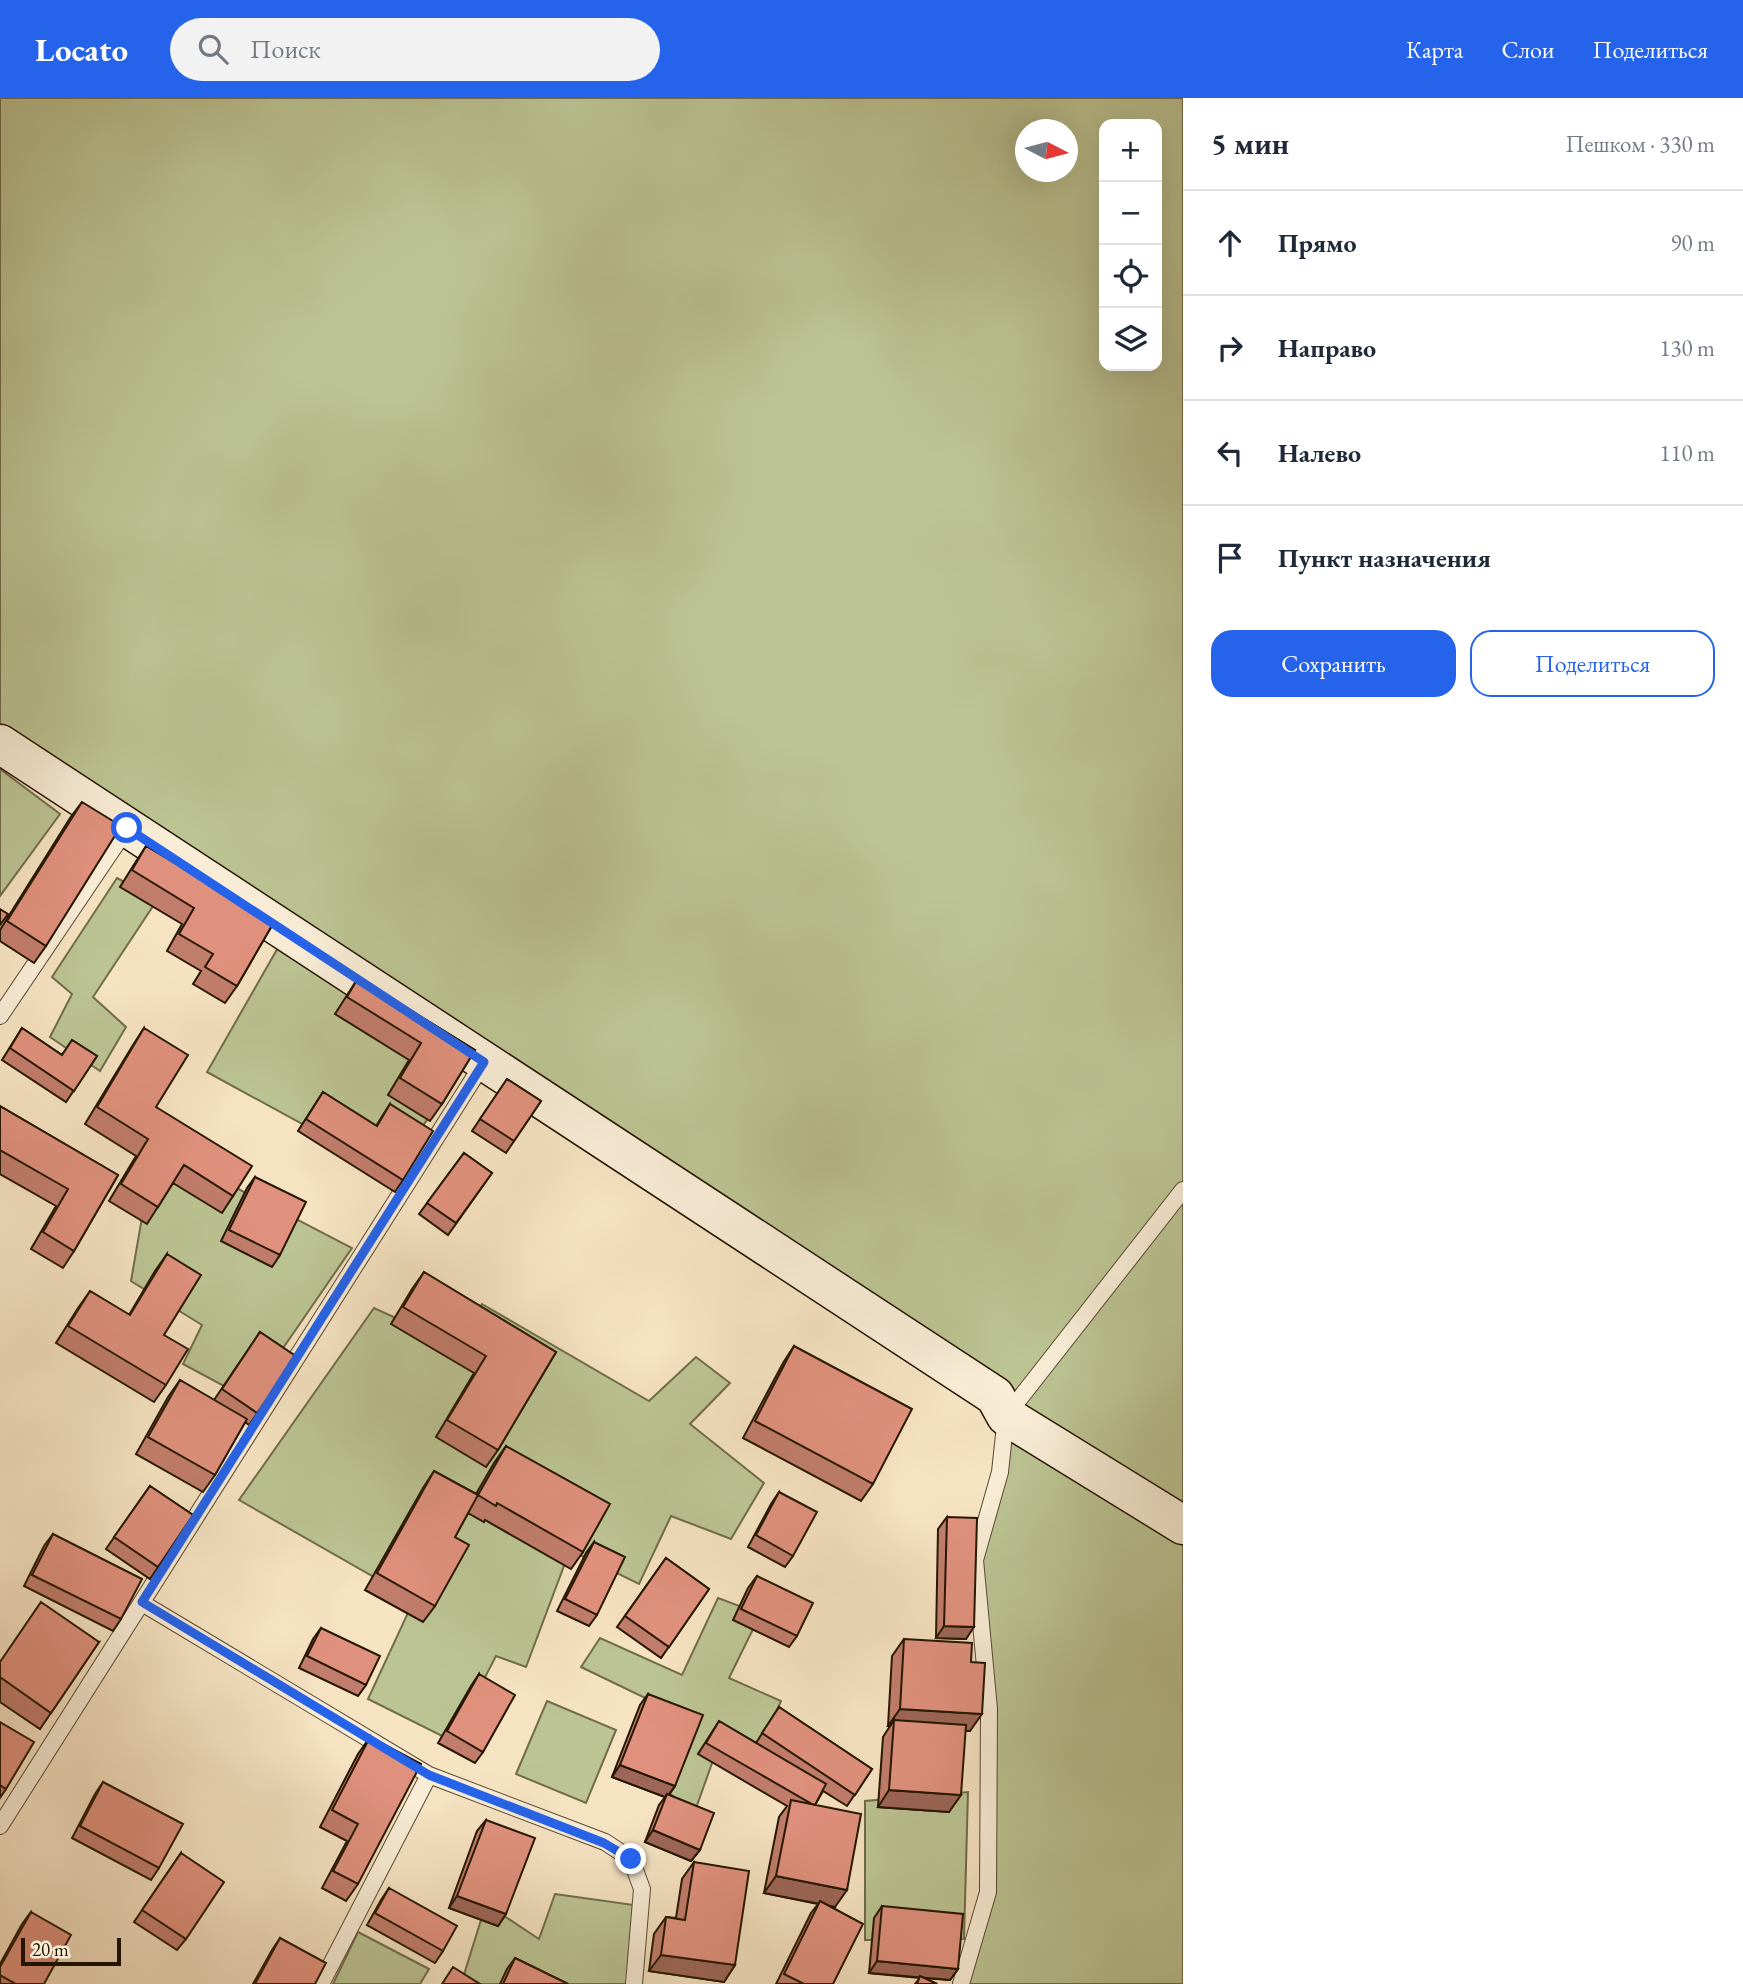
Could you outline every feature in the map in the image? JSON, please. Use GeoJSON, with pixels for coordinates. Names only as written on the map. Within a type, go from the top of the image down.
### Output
{"type":"FeatureCollection","features":[{"type":"Feature","properties":{"kind":"street"},"geometry":{"type":"LineString","coordinates":[[0,744],[995,1396],[1006,1416],[1183,1525]]}},
{"type":"Feature","properties":{"kind":"lane"},"geometry":{"type":"LineString","coordinates":[[0,1016],[127,828]]}},
{"type":"Feature","properties":{"kind":"lane"},"geometry":{"type":"LineString","coordinates":[[0,1826],[484,1062]]}},
{"type":"Feature","properties":{"kind":"lane"},"geometry":{"type":"LineString","coordinates":[[961,1984],[988,1892],[989,1709],[975,1560],[1000,1472],[1006,1416],[1183,1190]]}},
{"type":"Feature","properties":{"kind":"lane"},"geometry":{"type":"LineString","coordinates":[[142,1602],[429,1775],[604,1843],[631,1859],[642,1889],[634,1984]]}},
{"type":"Feature","properties":{"kind":"lane"},"geometry":{"type":"LineString","coordinates":[[321,1984],[429,1775]]}},
{"type":"Feature","properties":{"kind":"green space"},"geometry":{"type":"Polygon","coordinates":[[[0,98],[1183,98],[1183,1984],[961,1984],[988,1892],[975,1560],[1018,1409],[0,737],[0,98]]]}},
{"type":"Feature","properties":{"kind":"green space"},"geometry":{"type":"Polygon","coordinates":[[[0,769],[60,814],[0,896],[0,769]]]}},
{"type":"Feature","properties":{"kind":"green space"},"geometry":{"type":"Polygon","coordinates":[[[117,878],[157,900],[93,997],[126,1027],[100,1071],[50,1037],[72,994],[52,977],[117,878]]]}},
{"type":"Feature","properties":{"kind":"green space"},"geometry":{"type":"Polygon","coordinates":[[[279,946],[469,1061],[390,1172],[207,1072],[279,946]]]}},
{"type":"Feature","properties":{"kind":"green space"},"geometry":{"type":"Polygon","coordinates":[[[188,1163],[352,1248],[248,1399],[183,1364],[202,1325],[131,1281],[146,1194],[188,1163]]]}},
{"type":"Feature","properties":{"kind":"green space"},"geometry":{"type":"Polygon","coordinates":[[[482,1304],[649,1401],[696,1357],[730,1383],[690,1424],[764,1483],[731,1539],[671,1516],[639,1584],[570,1550],[526,1667],[496,1656],[452,1741],[368,1699],[414,1600],[239,1500],[374,1308],[455,1345],[482,1304]]]}},
{"type":"Feature","properties":{"kind":"green space"},"geometry":{"type":"Polygon","coordinates":[[[718,1598],[766,1616],[759,1617],[729,1678],[781,1701],[752,1772],[716,1752],[695,1811],[645,1777],[664,1707],[581,1667],[600,1638],[682,1675],[718,1598]]]}},
{"type":"Feature","properties":{"kind":"green space"},"geometry":{"type":"Polygon","coordinates":[[[547,1701],[616,1730],[586,1803],[516,1774],[547,1701]]]}},
{"type":"Feature","properties":{"kind":"green space"},"geometry":{"type":"Polygon","coordinates":[[[968,1792],[964,1939],[865,1940],[865,1801],[968,1792]]]}},
{"type":"Feature","properties":{"kind":"green space"},"geometry":{"type":"Polygon","coordinates":[[[555,1894],[648,1907],[633,1984],[461,1984],[486,1904],[539,1939],[555,1894]]]}},
{"type":"Feature","properties":{"kind":"green space"},"geometry":{"type":"Polygon","coordinates":[[[358,1932],[429,1969],[420,1984],[333,1984],[358,1932]]]}},
{"type":"Feature","properties":{"kind":"building"},"geometry":{"type":"Polygon","coordinates":[[[82,802],[121,826],[46,946],[7,921],[82,802]]]}},
{"type":"Feature","properties":{"kind":"building"},"geometry":{"type":"Polygon","coordinates":[[[146,846],[274,922],[237,986],[205,967],[213,954],[179,934],[194,908],[132,870],[146,846]]]}},
{"type":"Feature","properties":{"kind":"building"},"geometry":{"type":"Polygon","coordinates":[[[0,909],[8,914],[0,925],[0,909]]]}},
{"type":"Feature","properties":{"kind":"building"},"geometry":{"type":"Polygon","coordinates":[[[358,978],[475,1050],[442,1104],[400,1078],[421,1043],[347,997],[358,978]]]}},
{"type":"Feature","properties":{"kind":"building"},"geometry":{"type":"Polygon","coordinates":[[[22,1028],[62,1055],[72,1040],[97,1056],[74,1091],[10,1048],[22,1028]]]}},
{"type":"Feature","properties":{"kind":"building"},"geometry":{"type":"Polygon","coordinates":[[[144,1028],[188,1055],[156,1107],[252,1166],[233,1196],[184,1165],[158,1207],[121,1184],[148,1139],[97,1107],[144,1028]]]}},
{"type":"Feature","properties":{"kind":"building"},"geometry":{"type":"Polygon","coordinates":[[[507,1079],[541,1101],[514,1141],[480,1119],[507,1079]]]}},
{"type":"Feature","properties":{"kind":"building"},"geometry":{"type":"Polygon","coordinates":[[[323,1092],[377,1126],[390,1104],[433,1131],[403,1180],[306,1119],[323,1092]]]}},
{"type":"Feature","properties":{"kind":"building"},"geometry":{"type":"Polygon","coordinates":[[[0,1106],[118,1175],[74,1251],[43,1232],[68,1189],[0,1150],[0,1106]]]}},
{"type":"Feature","properties":{"kind":"building"},"geometry":{"type":"Polygon","coordinates":[[[464,1153],[492,1173],[456,1223],[427,1203],[464,1153]]]}},
{"type":"Feature","properties":{"kind":"building"},"geometry":{"type":"Polygon","coordinates":[[[255,1177],[306,1202],[280,1255],[229,1230],[255,1177]]]}},
{"type":"Feature","properties":{"kind":"building"},"geometry":{"type":"Polygon","coordinates":[[[167,1254],[201,1275],[164,1335],[188,1349],[166,1385],[68,1326],[90,1291],[130,1315],[167,1254]]]}},
{"type":"Feature","properties":{"kind":"building"},"geometry":{"type":"Polygon","coordinates":[[[424,1272],[556,1352],[498,1450],[447,1420],[486,1356],[403,1307],[424,1272]]]}},
{"type":"Feature","properties":{"kind":"building"},"geometry":{"type":"Polygon","coordinates":[[[260,1332],[297,1357],[257,1413],[222,1389],[260,1332]]]}},
{"type":"Feature","properties":{"kind":"building"},"geometry":{"type":"Polygon","coordinates":[[[794,1346],[912,1409],[873,1484],[755,1421],[794,1346]]]}},
{"type":"Feature","properties":{"kind":"building"},"geometry":{"type":"Polygon","coordinates":[[[180,1380],[247,1419],[215,1475],[148,1437],[180,1380]]]}},
{"type":"Feature","properties":{"kind":"building"},"geometry":{"type":"Polygon","coordinates":[[[506,1446],[610,1504],[583,1552],[478,1495],[506,1446]]]}},
{"type":"Feature","properties":{"kind":"building"},"geometry":{"type":"Polygon","coordinates":[[[434,1471],[478,1495],[455,1537],[469,1545],[435,1606],[377,1573],[434,1471]]]}},
{"type":"Feature","properties":{"kind":"building"},"geometry":{"type":"Polygon","coordinates":[[[150,1486],[193,1515],[158,1567],[114,1537],[150,1486]]]}},
{"type":"Feature","properties":{"kind":"building"},"geometry":{"type":"Polygon","coordinates":[[[779,1492],[817,1512],[793,1556],[756,1535],[779,1492]]]}},
{"type":"Feature","properties":{"kind":"building"},"geometry":{"type":"Polygon","coordinates":[[[947,1517],[977,1518],[974,1627],[944,1626],[947,1517]]]}},
{"type":"Feature","properties":{"kind":"building"},"geometry":{"type":"Polygon","coordinates":[[[53,1534],[142,1579],[121,1619],[32,1575],[53,1534]]]}},
{"type":"Feature","properties":{"kind":"building"},"geometry":{"type":"Polygon","coordinates":[[[594,1542],[625,1557],[597,1615],[565,1599],[594,1542]]]}},
{"type":"Feature","properties":{"kind":"building"},"geometry":{"type":"Polygon","coordinates":[[[666,1558],[709,1589],[669,1647],[625,1616],[666,1558]]]}},
{"type":"Feature","properties":{"kind":"building"},"geometry":{"type":"Polygon","coordinates":[[[757,1576],[813,1603],[797,1636],[741,1609],[757,1576]]]}},
{"type":"Feature","properties":{"kind":"building"},"geometry":{"type":"Polygon","coordinates":[[[41,1602],[99,1642],[51,1713],[0,1677],[0,1662],[41,1602]]]}},
{"type":"Feature","properties":{"kind":"building"},"geometry":{"type":"Polygon","coordinates":[[[321,1628],[380,1656],[366,1685],[307,1656],[321,1628]]]}},
{"type":"Feature","properties":{"kind":"building"},"geometry":{"type":"Polygon","coordinates":[[[904,1639],[972,1643],[971,1662],[985,1663],[982,1714],[900,1709],[904,1639]]]}},
{"type":"Feature","properties":{"kind":"building"},"geometry":{"type":"Polygon","coordinates":[[[479,1674],[515,1695],[483,1752],[447,1731],[479,1674]]]}},
{"type":"Feature","properties":{"kind":"building"},"geometry":{"type":"Polygon","coordinates":[[[648,1694],[703,1715],[675,1786],[620,1765],[648,1694]]]}},
{"type":"Feature","properties":{"kind":"building"},"geometry":{"type":"Polygon","coordinates":[[[779,1707],[872,1769],[855,1795],[762,1733],[779,1707]]]}},
{"type":"Feature","properties":{"kind":"building"},"geometry":{"type":"Polygon","coordinates":[[[894,1720],[966,1725],[961,1795],[889,1790],[894,1720]]]}},
{"type":"Feature","properties":{"kind":"building"},"geometry":{"type":"Polygon","coordinates":[[[719,1721],[826,1784],[815,1805],[706,1743],[719,1721]]]}},
{"type":"Feature","properties":{"kind":"building"},"geometry":{"type":"Polygon","coordinates":[[[0,1722],[34,1742],[6,1789],[0,1785],[0,1722]]]}},
{"type":"Feature","properties":{"kind":"building"},"geometry":{"type":"Polygon","coordinates":[[[370,1737],[421,1764],[358,1884],[333,1871],[358,1824],[332,1810],[370,1737]]]}},
{"type":"Feature","properties":{"kind":"building"},"geometry":{"type":"Polygon","coordinates":[[[103,1782],[183,1824],[159,1868],[80,1826],[103,1782]]]}},
{"type":"Feature","properties":{"kind":"building"},"geometry":{"type":"Polygon","coordinates":[[[667,1794],[714,1813],[700,1850],[653,1830],[667,1794]]]}},
{"type":"Feature","properties":{"kind":"building"},"geometry":{"type":"Polygon","coordinates":[[[791,1800],[861,1814],[847,1890],[776,1876],[791,1800]]]}},
{"type":"Feature","properties":{"kind":"building"},"geometry":{"type":"Polygon","coordinates":[[[486,1820],[535,1838],[506,1914],[457,1896],[486,1820]]]}},
{"type":"Feature","properties":{"kind":"building"},"geometry":{"type":"Polygon","coordinates":[[[181,1853],[224,1882],[186,1939],[142,1910],[181,1853]]]}},
{"type":"Feature","properties":{"kind":"building"},"geometry":{"type":"Polygon","coordinates":[[[694,1862],[749,1871],[735,1965],[661,1955],[666,1917],[685,1920],[694,1862]]]}},
{"type":"Feature","properties":{"kind":"building"},"geometry":{"type":"Polygon","coordinates":[[[389,1888],[457,1926],[443,1951],[375,1913],[389,1888]]]}},
{"type":"Feature","properties":{"kind":"building"},"geometry":{"type":"Polygon","coordinates":[[[820,1901],[863,1924],[833,1984],[804,1984],[784,1974],[820,1901]]]}},
{"type":"Feature","properties":{"kind":"building"},"geometry":{"type":"Polygon","coordinates":[[[882,1906],[963,1914],[958,1969],[877,1961],[882,1906]]]}},
{"type":"Feature","properties":{"kind":"building"},"geometry":{"type":"Polygon","coordinates":[[[31,1912],[71,1935],[44,1984],[16,1984],[0,1975],[0,1967],[31,1912]]]}},
{"type":"Feature","properties":{"kind":"building"},"geometry":{"type":"Polygon","coordinates":[[[280,1938],[326,1963],[315,1984],[255,1984],[280,1938]]]}},
{"type":"Feature","properties":{"kind":"building"},"geometry":{"type":"Polygon","coordinates":[[[515,1958],[568,1984],[503,1984],[515,1958]]]}},
{"type":"Feature","properties":{"kind":"building"},"geometry":{"type":"Polygon","coordinates":[[[453,1967],[480,1984],[442,1984],[453,1967]]]}},
{"type":"Feature","properties":{"kind":"building"},"geometry":{"type":"Polygon","coordinates":[[[920,1976],[937,1984],[917,1984],[920,1976]]]}},
{"type":"Feature","properties":{"kind":"route"},"geometry":{"type":"LineString","coordinates":[[127,828],[484,1062],[142,1602],[429,1775],[604,1843],[631,1859]]}}]}
